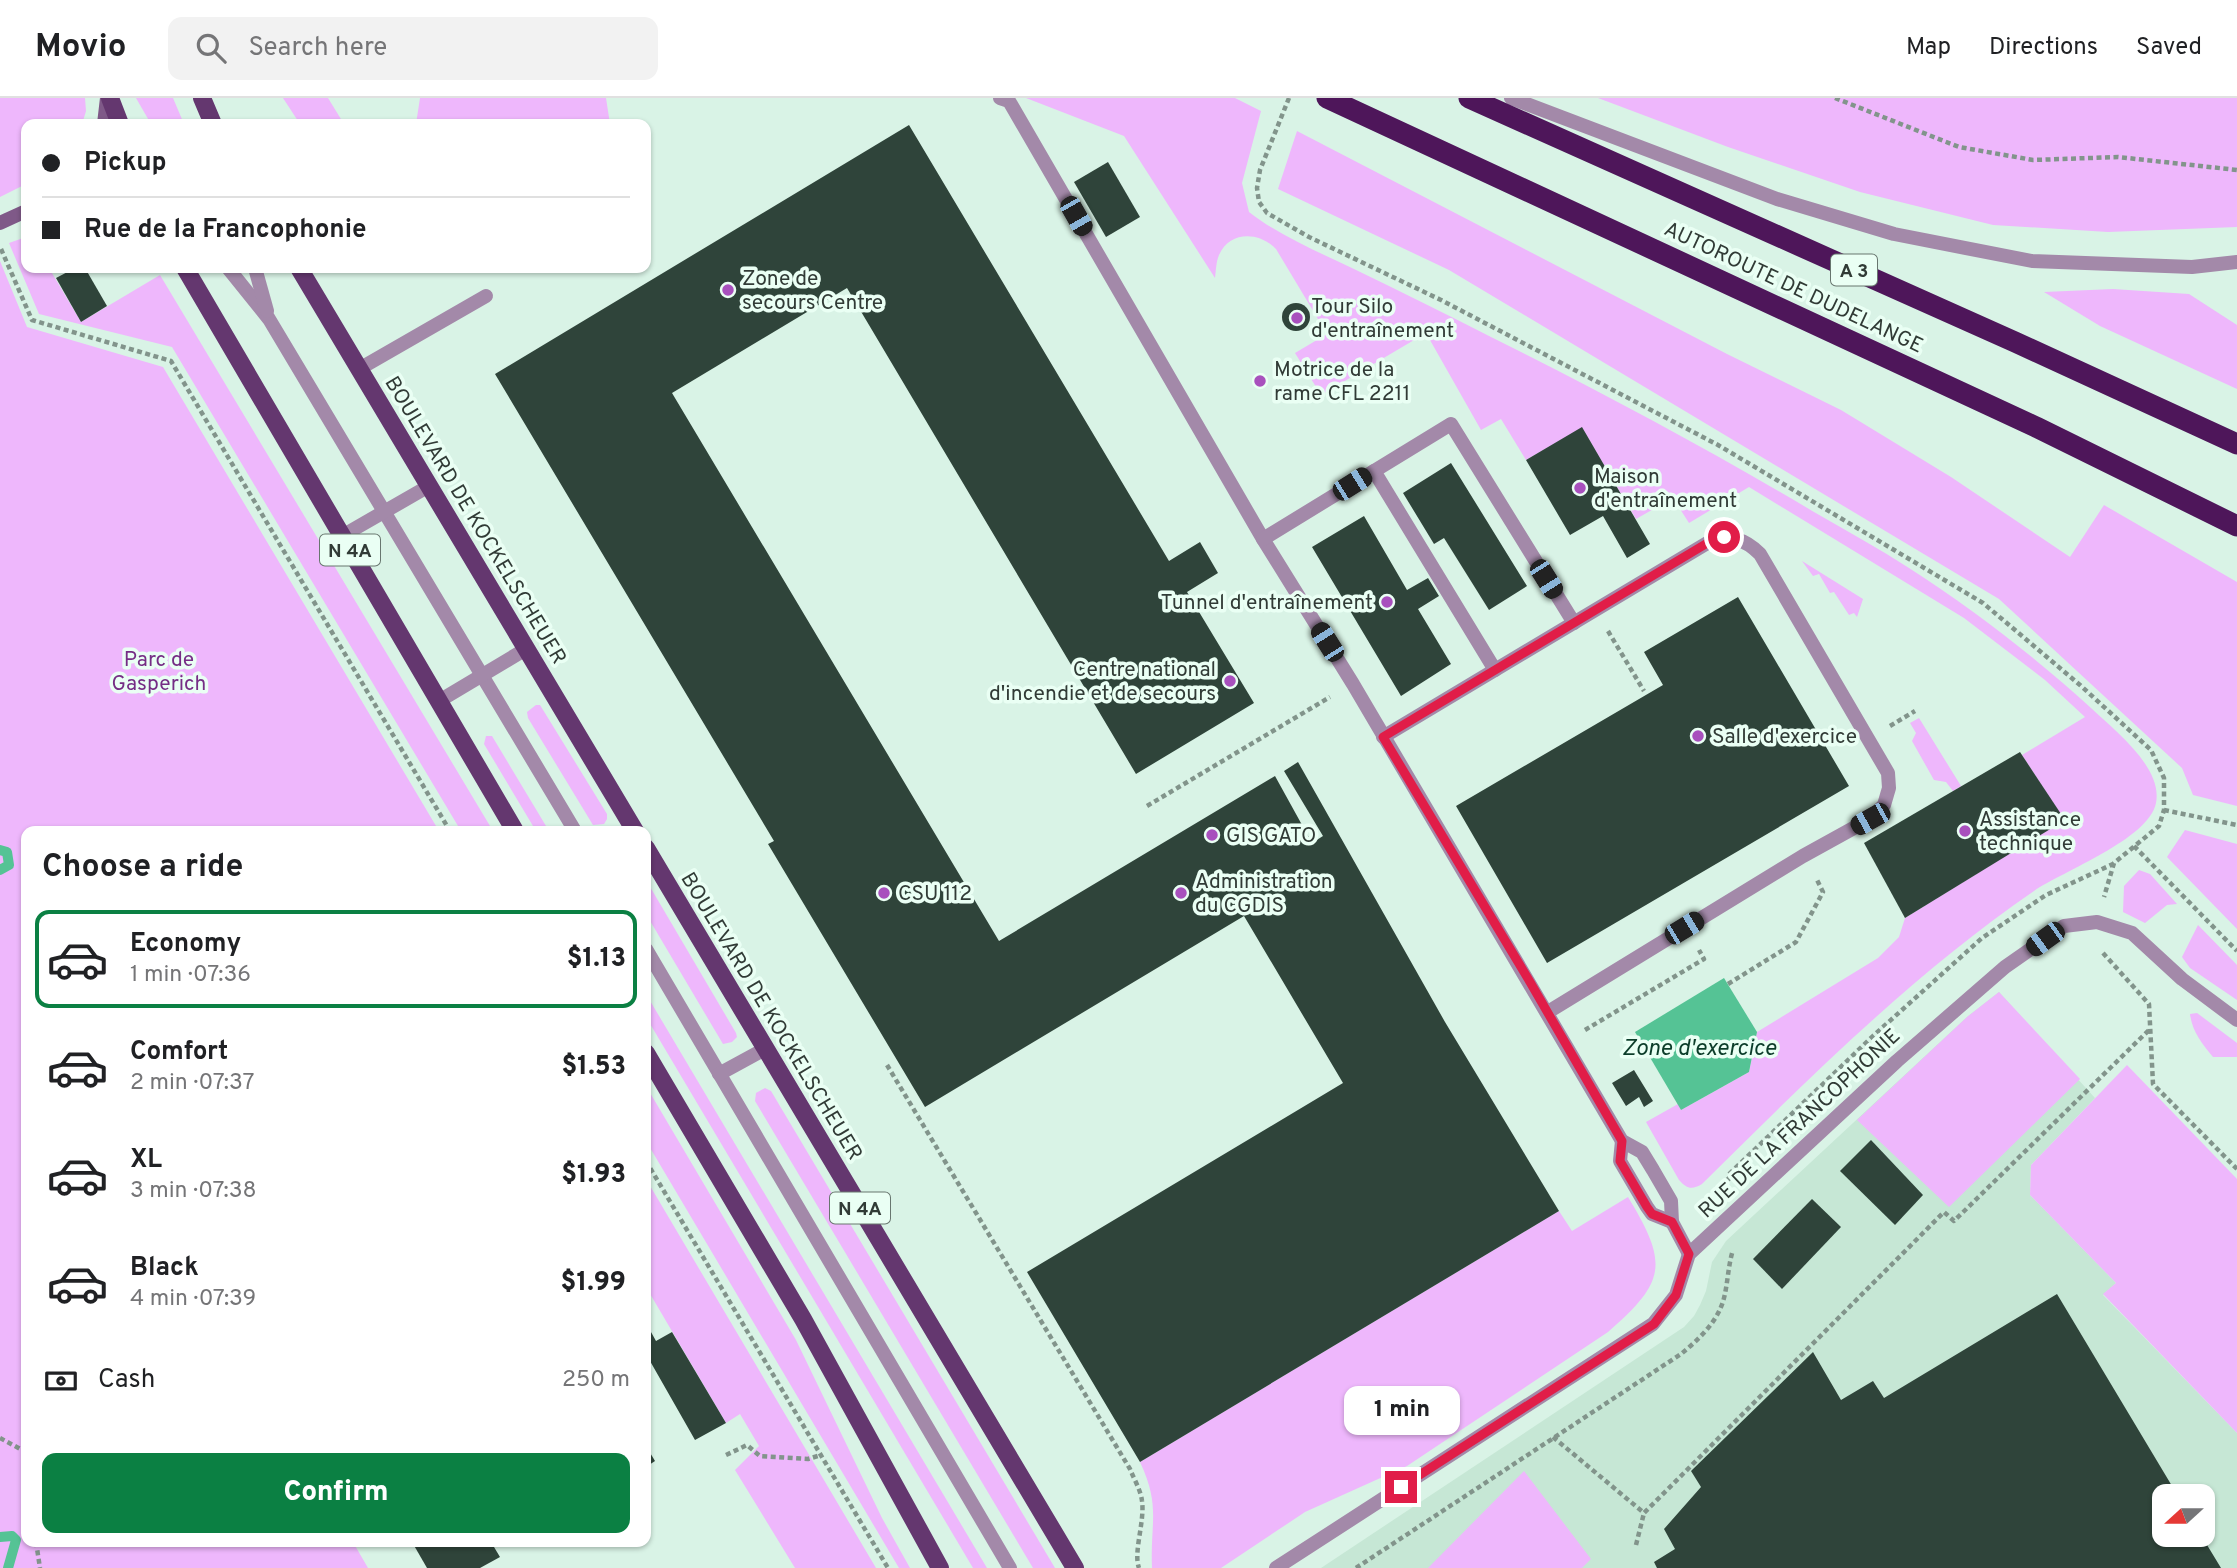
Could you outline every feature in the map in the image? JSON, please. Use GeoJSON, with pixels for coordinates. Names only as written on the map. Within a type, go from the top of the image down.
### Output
{"type":"FeatureCollection","features":[{"type":"Feature","properties":{"kind":"highway","name":"AUTOROUTE DE DUDELANGE"},"geometry":{"type":"LineString","coordinates":[[1327,98],[2036,427],[2237,526]]}},
{"type":"Feature","properties":{"kind":"highway","name":"AUTOROUTE DE DUDELANGE"},"geometry":{"type":"LineString","coordinates":[[1469,98],[2237,444]]}},
{"type":"Feature","properties":{"kind":"main road"},"geometry":{"type":"LineString","coordinates":[[108,98],[118,119]]}},
{"type":"Feature","properties":{"kind":"main road"},"geometry":{"type":"LineString","coordinates":[[202,98],[212,119]]}},
{"type":"Feature","properties":{"kind":"main road","name":"N 4A"},"geometry":{"type":"LineString","coordinates":[[188,273],[512,826]]}},
{"type":"Feature","properties":{"kind":"main road","name":"BOULEVARD DE KOCKELSCHEUER"},"geometry":{"type":"LineString","coordinates":[[302,273],[631,826]]}},
{"type":"Feature","properties":{"kind":"main road","name":"BOULEVARD DE KOCKELSCHEUER"},"geometry":{"type":"LineString","coordinates":[[651,856],[1075,1568]]}},
{"type":"Feature","properties":{"kind":"main road"},"geometry":{"type":"LineString","coordinates":[[651,1061],[803,1319],[940,1568]]}},
{"type":"Feature","properties":{"kind":"street"},"geometry":{"type":"LineString","coordinates":[[105,119],[108,98]]}},
{"type":"Feature","properties":{"kind":"street"},"geometry":{"type":"LineString","coordinates":[[0,223],[21,213]]}},
{"type":"Feature","properties":{"kind":"lane"},"geometry":{"type":"LineString","coordinates":[[1000,98],[1009,101],[1263,539],[1548,1012],[1622,1141],[1642,1152],[1671,1200],[1672,1222],[1689,1254]]}},
{"type":"Feature","properties":{"kind":"lane"},"geometry":{"type":"LineString","coordinates":[[1511,98],[1777,199],[1894,234],[2032,261],[2192,267],[2237,262]]}},
{"type":"Feature","properties":{"kind":"lane"},"geometry":{"type":"LineString","coordinates":[[233,273],[269,319],[572,826]]}},
{"type":"Feature","properties":{"kind":"lane"},"geometry":{"type":"LineString","coordinates":[[256,273],[269,319]]}},
{"type":"Feature","properties":{"kind":"lane"},"geometry":{"type":"LineString","coordinates":[[359,369],[486,296]]}},
{"type":"Feature","properties":{"kind":"lane"},"geometry":{"type":"LineString","coordinates":[[1263,539],[1451,424],[1574,623]]}},
{"type":"Feature","properties":{"kind":"lane"},"geometry":{"type":"LineString","coordinates":[[1374,471],[1495,670]]}},
{"type":"Feature","properties":{"kind":"lane"},"geometry":{"type":"LineString","coordinates":[[342,536],[429,486]]}},
{"type":"Feature","properties":{"kind":"lane"},"geometry":{"type":"LineString","coordinates":[[1383,737],[1709,542],[1724,537],[1739,539],[1760,554],[1888,773],[1889,788],[1884,805],[1870,819],[1803,856],[1548,1012]]}},
{"type":"Feature","properties":{"kind":"lane"},"geometry":{"type":"LineString","coordinates":[[439,701],[526,649]]}},
{"type":"Feature","properties":{"kind":"lane"},"geometry":{"type":"LineString","coordinates":[[2097,922],[2132,933],[2182,979],[2237,1020]]}},
{"type":"Feature","properties":{"kind":"lane","name":"RUE DE LA FRANCOPHONIE"},"geometry":{"type":"LineString","coordinates":[[1276,1568],[1654,1324],[1676,1295],[1689,1254],[1897,1061],[2006,967],[2064,926],[2097,922]]}},
{"type":"Feature","properties":{"kind":"lane"},"geometry":{"type":"LineString","coordinates":[[651,958],[1010,1568]]}},
{"type":"Feature","properties":{"kind":"lane"},"geometry":{"type":"LineString","coordinates":[[719,1074],[765,1049]]}},
{"type":"Feature","properties":{"kind":"lane"},"geometry":{"type":"LineString","coordinates":[[1622,1141],[1620,1161],[1647,1207],[1652,1214],[1672,1222]]}},
{"type":"Feature","properties":{"kind":"path"},"geometry":{"type":"LineString","coordinates":[[1289,98],[1260,170],[1257,188],[1259,202],[1268,213],[1718,445],[1983,603],[2081,685],[2151,750],[2164,778],[2164,810],[2159,826],[2114,863],[2097,922]]}},
{"type":"Feature","properties":{"kind":"path"},"geometry":{"type":"LineString","coordinates":[[1835,98],[1959,147],[2033,160],[2118,157],[2237,170]]}},
{"type":"Feature","properties":{"kind":"path"},"geometry":{"type":"LineString","coordinates":[[0,247],[32,320],[172,361],[447,826]]}},
{"type":"Feature","properties":{"kind":"path"},"geometry":{"type":"LineString","coordinates":[[1897,722],[1915,711]]}},
{"type":"Feature","properties":{"kind":"path"},"geometry":{"type":"LineString","coordinates":[[1147,806],[1209,769]]}},
{"type":"Feature","properties":{"kind":"path"},"geometry":{"type":"LineString","coordinates":[[2164,810],[2237,825]]}},
{"type":"Feature","properties":{"kind":"path"},"geometry":{"type":"LineString","coordinates":[[2134,846],[2237,951]]}},
{"type":"Feature","properties":{"kind":"path"},"geometry":{"type":"LineString","coordinates":[[1728,984],[1796,942],[1823,892],[1803,856]]}},
{"type":"Feature","properties":{"kind":"path"},"geometry":{"type":"LineString","coordinates":[[2099,946],[2149,1003],[2153,1084],[2237,1169]]}},
{"type":"Feature","properties":{"kind":"path"},"geometry":{"type":"LineString","coordinates":[[1636,1545],[1644,1513],[1944,1212],[1954,1221],[2150,1030]]}},
{"type":"Feature","properties":{"kind":"path"},"geometry":{"type":"LineString","coordinates":[[887,1065],[1130,1469],[1142,1499],[1142,1532],[1136,1559],[1139,1568]]}},
{"type":"Feature","properties":{"kind":"path"},"geometry":{"type":"LineString","coordinates":[[651,1169],[888,1568]]}},
{"type":"Feature","properties":{"kind":"path"},"geometry":{"type":"LineString","coordinates":[[1553,1437],[1644,1513]]}},
{"type":"Feature","properties":{"kind":"path"},"geometry":{"type":"LineString","coordinates":[[0,1438],[21,1449]]}},
{"type":"Feature","properties":{"kind":"path"},"geometry":{"type":"LineString","coordinates":[[726,1455],[747,1445],[760,1456],[808,1459],[821,1455]]}},
{"type":"Feature","properties":{"kind":"path"},"geometry":{"type":"LineString","coordinates":[[37,1547],[40,1568]]}},
{"type":"Feature","properties":{"kind":"shaded area"},"geometry":{"type":"Polygon","coordinates":[[[1999,992],[2095,1098],[2031,1165],[2030,1195],[2116,1283],[2103,1295],[2237,1433],[2237,1568],[1321,1568],[1684,1327],[1700,1305],[1712,1262],[1726,1241],[1967,1017],[1999,992]]]}},
{"type":"Feature","properties":{"kind":"green space"},"geometry":{"type":"Polygon","coordinates":[[[0,98],[85,98],[84,119],[21,119],[21,186],[0,197],[0,98]]]}},
{"type":"Feature","properties":{"kind":"green space"},"geometry":{"type":"Polygon","coordinates":[[[136,98],[173,98],[182,119],[148,119],[136,98]]]}},
{"type":"Feature","properties":{"kind":"green space"},"geometry":{"type":"Polygon","coordinates":[[[283,98],[328,98],[341,119],[297,119],[283,98]]]}},
{"type":"Feature","properties":{"kind":"green space"},"geometry":{"type":"Polygon","coordinates":[[[420,98],[606,98],[609,119],[417,119],[420,98]]]}},
{"type":"Feature","properties":{"kind":"green space"},"geometry":{"type":"Polygon","coordinates":[[[1026,98],[1235,98],[1261,111],[1242,183],[1249,212],[1300,244],[1457,320],[1654,422],[1862,539],[1933,584],[2048,670],[2135,750],[2152,776],[2156,789],[2156,803],[2150,816],[2122,841],[2034,891],[1946,957],[1821,1068],[1702,1184],[1692,1188],[1685,1185],[1679,1180],[1646,1122],[1678,1104],[1681,1110],[1749,1072],[1757,1032],[1878,958],[1899,937],[1905,918],[2064,820],[2022,755],[2085,717],[2045,680],[1964,618],[1749,487],[1689,523],[1673,498],[1636,519],[1582,428],[1526,460],[1501,419],[1481,430],[1426,333],[1321,395],[1295,353],[1327,334],[1276,249],[1254,237],[1246,236],[1230,241],[1219,255],[1215,278],[1124,136],[1026,98]]]}},
{"type":"Feature","properties":{"kind":"green space"},"geometry":{"type":"Polygon","coordinates":[[[1598,98],[2237,98],[2237,227],[2108,232],[1993,225],[1860,192],[1728,147],[1598,98]]]}},
{"type":"Feature","properties":{"kind":"green space"},"geometry":{"type":"Polygon","coordinates":[[[1297,131],[1727,354],[1841,410],[1951,477],[2070,557],[2104,505],[2237,582],[2237,806],[2193,795],[2182,768],[1999,599],[1449,270],[1278,189],[1297,131]]]}},
{"type":"Feature","properties":{"kind":"green space"},"geometry":{"type":"Polygon","coordinates":[[[21,239],[21,271],[9,243],[21,239]]]}},
{"type":"Feature","properties":{"kind":"green space","name":"Parc de Gasperich"},"geometry":{"type":"Polygon","coordinates":[[[0,261],[27,327],[163,367],[436,826],[21,826],[21,1547],[356,1547],[368,1568],[0,1568],[0,261]]]}},
{"type":"Feature","properties":{"kind":"green space"},"geometry":{"type":"Polygon","coordinates":[[[22,273],[52,273],[81,322],[160,275],[490,826],[458,826],[172,347],[39,314],[22,273]]]}},
{"type":"Feature","properties":{"kind":"green space"},"geometry":{"type":"Polygon","coordinates":[[[2113,289],[2189,294],[2237,325],[2237,389],[2100,326],[2044,292],[2113,289]]]}},
{"type":"Feature","properties":{"kind":"green space"},"geometry":{"type":"Polygon","coordinates":[[[1802,561],[1863,599],[1857,617],[1854,613],[1849,615],[1834,592],[1830,593],[1819,574],[1813,576],[1802,561]]]}},
{"type":"Feature","properties":{"kind":"green space"},"geometry":{"type":"Polygon","coordinates":[[[540,705],[607,814],[604,824],[593,825],[528,718],[527,712],[540,705]]]}},
{"type":"Feature","properties":{"kind":"green space"},"geometry":{"type":"Polygon","coordinates":[[[1919,718],[1961,786],[1953,791],[1946,782],[1934,780],[1912,741],[1916,733],[1910,723],[1919,718]]]}},
{"type":"Feature","properties":{"kind":"green space"},"geometry":{"type":"Polygon","coordinates":[[[486,736],[492,736],[546,826],[533,826],[484,744],[486,736]]]}},
{"type":"Feature","properties":{"kind":"green space"},"geometry":{"type":"Polygon","coordinates":[[[2185,830],[2237,844],[2237,929],[2167,857],[2185,830]]]}},
{"type":"Feature","properties":{"kind":"green space"},"geometry":{"type":"Polygon","coordinates":[[[2139,870],[2150,874],[2177,904],[2167,905],[2145,923],[2123,912],[2124,886],[2139,870]]]}},
{"type":"Feature","properties":{"kind":"green space"},"geometry":{"type":"Polygon","coordinates":[[[651,888],[736,1033],[737,1037],[732,1042],[723,1044],[651,922],[651,888]]]}},
{"type":"Feature","properties":{"kind":"green space"},"geometry":{"type":"Polygon","coordinates":[[[2198,925],[2237,965],[2237,1000],[2190,968],[2182,957],[2198,925]]]}},
{"type":"Feature","properties":{"kind":"green space"},"geometry":{"type":"Polygon","coordinates":[[[1999,992],[2080,1079],[1949,1207],[1857,1120],[1967,1017],[1999,992]]]}},
{"type":"Feature","properties":{"kind":"green space"},"geometry":{"type":"Polygon","coordinates":[[[651,1002],[987,1568],[973,1568],[651,1025],[651,1002]]]}},
{"type":"Feature","properties":{"kind":"green space"},"geometry":{"type":"Polygon","coordinates":[[[2197,1013],[2237,1043],[2237,1057],[2213,1057],[2193,1026],[2190,1014],[2197,1013]]]}},
{"type":"Feature","properties":{"kind":"green space"},"geometry":{"type":"Polygon","coordinates":[[[2127,1065],[2237,1179],[2237,1433],[2103,1294],[2116,1283],[2030,1195],[2031,1165],[2127,1065]]]}},
{"type":"Feature","properties":{"kind":"green space"},"geometry":{"type":"Polygon","coordinates":[[[765,1088],[771,1091],[1055,1568],[1033,1568],[755,1101],[756,1093],[765,1088]]]}},
{"type":"Feature","properties":{"kind":"green space"},"geometry":{"type":"Polygon","coordinates":[[[651,1094],[796,1340],[882,1518],[910,1568],[899,1568],[651,1149],[651,1094]]]}},
{"type":"Feature","properties":{"kind":"green space"},"geometry":{"type":"Polygon","coordinates":[[[651,1187],[876,1568],[795,1568],[735,1470],[759,1446],[740,1414],[726,1423],[651,1296],[651,1187]]]}},
{"type":"Feature","properties":{"kind":"green space"},"geometry":{"type":"Polygon","coordinates":[[[1628,1197],[1650,1239],[1655,1255],[1655,1270],[1642,1299],[1608,1332],[1407,1466],[1305,1512],[1221,1568],[1152,1568],[1152,1503],[1140,1462],[1559,1211],[1572,1231],[1628,1197]]]}},
{"type":"Feature","properties":{"kind":"green space"},"geometry":{"type":"Polygon","coordinates":[[[1524,1471],[1591,1559],[1582,1568],[1428,1568],[1524,1471]]]}},
{"type":"Feature","properties":{"kind":"water","name":"Zone d'exercice"},"geometry":{"type":"Polygon","coordinates":[[[1724,978],[1757,1032],[1749,1072],[1681,1110],[1635,1032],[1724,978]]]}},
{"type":"Feature","properties":{"kind":"building"},"geometry":{"type":"Polygon","coordinates":[[[909,125],[1169,561],[1200,542],[1218,573],[1187,592],[1254,703],[1136,774],[847,288],[672,393],[999,941],[1275,776],[1312,843],[1323,836],[1284,771],[1298,762],[1445,1022],[1559,1211],[1140,1462],[1027,1272],[1343,1083],[1244,916],[925,1107],[768,844],[774,841],[495,374],[909,125]]]}},
{"type":"Feature","properties":{"kind":"building"},"geometry":{"type":"Polygon","coordinates":[[[1108,162],[1140,217],[1106,237],[1074,182],[1108,162]]]}},
{"type":"Feature","properties":{"kind":"building"},"geometry":{"type":"Polygon","coordinates":[[[66,273],[88,273],[107,306],[81,322],[56,278],[66,273]]]}},
{"type":"Feature","properties":{"kind":"building","name":"Tour Silo d'entraînement"},"geometry":{"type":"Polygon","coordinates":[[[1296,303],[1306,307],[1310,317],[1306,327],[1296,331],[1286,327],[1282,317],[1286,307],[1296,303]]]}},
{"type":"Feature","properties":{"kind":"building","name":"Maison d'entraînement"},"geometry":{"type":"Polygon","coordinates":[[[1582,427],[1650,544],[1627,558],[1603,516],[1570,535],[1526,460],[1582,427]]]}},
{"type":"Feature","properties":{"kind":"building"},"geometry":{"type":"Polygon","coordinates":[[[1451,463],[1527,586],[1489,610],[1444,538],[1434,544],[1403,493],[1451,463]]]}},
{"type":"Feature","properties":{"kind":"building","name":"Tunnel d'entraînement"},"geometry":{"type":"Polygon","coordinates":[[[1364,516],[1407,590],[1428,578],[1439,596],[1418,609],[1451,664],[1401,696],[1312,547],[1364,516]]]}},
{"type":"Feature","properties":{"kind":"building","name":"Salle d'exercice"},"geometry":{"type":"Polygon","coordinates":[[[1738,597],[1849,786],[1547,963],[1456,806],[1663,685],[1644,652],[1738,597]]]}},
{"type":"Feature","properties":{"kind":"building","name":"Assistance technique"},"geometry":{"type":"Polygon","coordinates":[[[2020,752],[2065,820],[1905,918],[1864,843],[2020,752]]]}},
{"type":"Feature","properties":{"kind":"building"},"geometry":{"type":"Polygon","coordinates":[[[1634,1070],[1653,1101],[1644,1107],[1639,1097],[1626,1106],[1612,1083],[1634,1070]]]}},
{"type":"Feature","properties":{"kind":"building"},"geometry":{"type":"Polygon","coordinates":[[[1871,1140],[1923,1195],[1895,1225],[1840,1171],[1871,1140]]]}},
{"type":"Feature","properties":{"kind":"building"},"geometry":{"type":"Polygon","coordinates":[[[1812,1199],[1841,1227],[1782,1289],[1753,1259],[1812,1199]]]}},
{"type":"Feature","properties":{"kind":"building"},"geometry":{"type":"Polygon","coordinates":[[[2057,1294],[2171,1484],[2152,1484],[2152,1547],[2208,1547],[2221,1568],[1657,1568],[1654,1562],[1675,1549],[1664,1529],[1701,1487],[1691,1471],[1813,1352],[1841,1400],[1873,1381],[1884,1398],[2057,1294]]]}},
{"type":"Feature","properties":{"kind":"building"},"geometry":{"type":"Polygon","coordinates":[[[651,1332],[656,1341],[672,1332],[726,1423],[695,1440],[651,1363],[651,1332]]]}},
{"type":"Feature","properties":{"kind":"building"},"geometry":{"type":"Polygon","coordinates":[[[415,1547],[494,1547],[500,1557],[480,1568],[427,1568],[415,1547]]]}},
{"type":"Feature","properties":{"kind":"waterway"},"geometry":{"type":"LineString","coordinates":[[0,850],[7,852],[9,865],[0,870]]}},
{"type":"Feature","properties":{"kind":"waterway"},"geometry":{"type":"LineString","coordinates":[[0,1537],[12,1536],[16,1540],[8,1568]]}},
{"type":"Feature","properties":{"kind":"place","name":"Zone de secours Centre"},"geometry":{"type":"Point","coordinates":[728,290]}},
{"type":"Feature","properties":{"kind":"place","name":"Tour Silo d'entraînement"},"geometry":{"type":"Point","coordinates":[1297,318]}},
{"type":"Feature","properties":{"kind":"place","name":"Motrice de la rame CFL 2211"},"geometry":{"type":"Point","coordinates":[1260,381]}},
{"type":"Feature","properties":{"kind":"place","name":"Maison d'entraînement"},"geometry":{"type":"Point","coordinates":[1580,488]}},
{"type":"Feature","properties":{"kind":"place","name":"Tunnel d'entraînement"},"geometry":{"type":"Point","coordinates":[1387,602]}},
{"type":"Feature","properties":{"kind":"place","name":"Centre national d'incendie et de secours"},"geometry":{"type":"Point","coordinates":[1230,681]}},
{"type":"Feature","properties":{"kind":"place","name":"Salle d'exercice"},"geometry":{"type":"Point","coordinates":[1698,736]}},
{"type":"Feature","properties":{"kind":"place","name":"Assistance technique"},"geometry":{"type":"Point","coordinates":[1965,831]}},
{"type":"Feature","properties":{"kind":"place","name":"GIS GATO"},"geometry":{"type":"Point","coordinates":[1212,835]}},
{"type":"Feature","properties":{"kind":"place","name":"CSU 112"},"geometry":{"type":"Point","coordinates":[884,893]}},
{"type":"Feature","properties":{"kind":"place","name":"Administration du CGDIS"},"geometry":{"type":"Point","coordinates":[1181,893]}},
{"type":"Feature","properties":{"kind":"route"},"geometry":{"type":"LineString","coordinates":[[1401,1487],[1654,1324],[1676,1295],[1689,1254],[1672,1222],[1652,1214],[1633,1184],[1620,1161],[1622,1141],[1383,737],[1709,542],[1724,537]]}}]}
